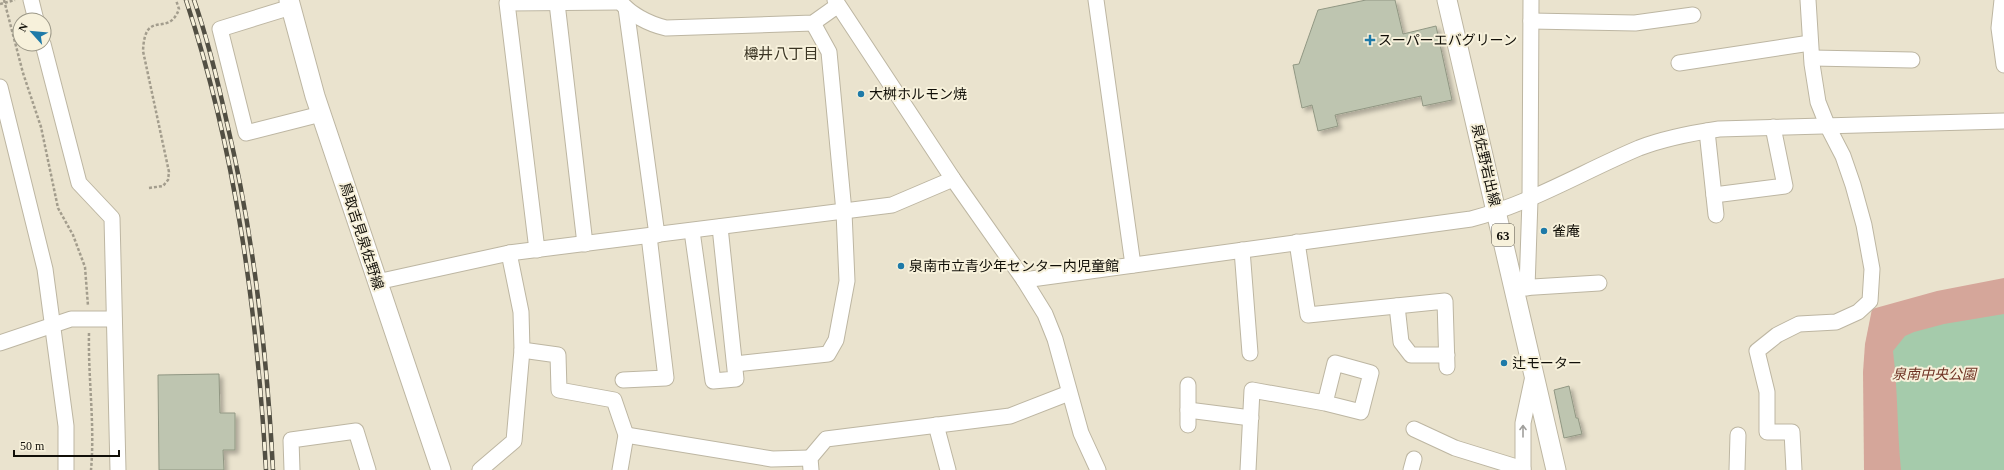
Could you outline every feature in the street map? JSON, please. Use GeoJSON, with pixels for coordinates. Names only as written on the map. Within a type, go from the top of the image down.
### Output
{"type":"FeatureCollection","features":[{"type":"Feature","properties":{"kind":"main road","name":"泉佐野岩出線"},"geometry":{"type":"LineString","coordinates":[[1447,0],[1498,212],[1521,288],[1534,373],[1556,470]]}},
{"type":"Feature","properties":{"kind":"main road","name":"鳥取吉見泉佐野線"},"geometry":{"type":"LineString","coordinates":[[290,4],[321,114],[441,470]]}},
{"type":"Feature","properties":{"kind":"street"},"geometry":{"type":"LineString","coordinates":[[31,0],[34,12]]}},
{"type":"Feature","properties":{"kind":"street"},"geometry":{"type":"LineString","coordinates":[[1096,0],[1133,265]]}},
{"type":"Feature","properties":{"kind":"street"},"geometry":{"type":"LineString","coordinates":[[1532,0],[1530,200],[1521,288],[1599,283]]}},
{"type":"Feature","properties":{"kind":"street"},"geometry":{"type":"LineString","coordinates":[[1794,470],[1792,432],[1767,432],[1767,392],[1757,351],[1777,335],[1799,324],[1836,322],[1858,312],[1870,301],[1872,269],[1864,225],[1853,185],[1843,156],[1828,127],[1818,102],[1810,43],[1808,0]]}},
{"type":"Feature","properties":{"kind":"street"},"geometry":{"type":"LineString","coordinates":[[2002,0],[1999,28],[2004,65]]}},
{"type":"Feature","properties":{"kind":"street"},"geometry":{"type":"LineString","coordinates":[[537,250],[506,3],[622,3],[655,25],[666,28],[813,24],[836,3],[953,179],[1024,280],[1045,314],[1055,339],[1081,434],[1098,470]]}},
{"type":"Feature","properties":{"kind":"street"},"geometry":{"type":"LineString","coordinates":[[557,3],[585,244]]}},
{"type":"Feature","properties":{"kind":"street"},"geometry":{"type":"LineString","coordinates":[[622,3],[653,236],[666,378],[623,380]]}},
{"type":"Feature","properties":{"kind":"street"},"geometry":{"type":"LineString","coordinates":[[290,4],[220,29],[246,133],[321,114]]}},
{"type":"Feature","properties":{"kind":"street"},"geometry":{"type":"LineString","coordinates":[[1531,21],[1635,23],[1693,15]]}},
{"type":"Feature","properties":{"kind":"street"},"geometry":{"type":"LineString","coordinates":[[734,364],[828,354],[836,340],[847,281],[844,212],[829,52],[813,24]]}},
{"type":"Feature","properties":{"kind":"street"},"geometry":{"type":"LineString","coordinates":[[1679,63],[1810,43]]}},
{"type":"Feature","properties":{"kind":"street"},"geometry":{"type":"LineString","coordinates":[[45,52],[79,183],[112,218],[118,470]]}},
{"type":"Feature","properties":{"kind":"street"},"geometry":{"type":"LineString","coordinates":[[1812,58],[1912,60]]}},
{"type":"Feature","properties":{"kind":"street"},"geometry":{"type":"LineString","coordinates":[[0,87],[45,269],[54,324],[66,426],[66,470]]}},
{"type":"Feature","properties":{"kind":"street"},"geometry":{"type":"LineString","coordinates":[[1024,280],[1471,219],[1498,212],[1530,200],[1640,148],[1689,134],[1707,131],[1773,127],[2004,122]]}},
{"type":"Feature","properties":{"kind":"street"},"geometry":{"type":"LineString","coordinates":[[1714,195],[1785,186],[1773,127]]}},
{"type":"Feature","properties":{"kind":"street"},"geometry":{"type":"LineString","coordinates":[[1707,131],[1716,215]]}},
{"type":"Feature","properties":{"kind":"street"},"geometry":{"type":"LineString","coordinates":[[377,282],[509,253],[892,205],[953,179]]}},
{"type":"Feature","properties":{"kind":"street"},"geometry":{"type":"LineString","coordinates":[[692,231],[713,381],[736,379],[720,227]]}},
{"type":"Feature","properties":{"kind":"street"},"geometry":{"type":"LineString","coordinates":[[1297,242],[1308,316],[1397,306],[1445,301],[1447,361],[1411,354],[1401,342],[1397,306]]}},
{"type":"Feature","properties":{"kind":"street"},"geometry":{"type":"LineString","coordinates":[[1242,250],[1250,353]]}},
{"type":"Feature","properties":{"kind":"street"},"geometry":{"type":"LineString","coordinates":[[480,470],[514,441],[522,350],[521,312],[509,253]]}},
{"type":"Feature","properties":{"kind":"street"},"geometry":{"type":"LineString","coordinates":[[0,343],[70,319],[114,319]]}},
{"type":"Feature","properties":{"kind":"street"},"geometry":{"type":"LineString","coordinates":[[522,350],[558,355],[559,390],[614,400],[626,435],[620,470]]}},
{"type":"Feature","properties":{"kind":"street"},"geometry":{"type":"LineString","coordinates":[[1414,429],[1455,448],[1523,470],[1523,423],[1534,373]]}},
{"type":"Feature","properties":{"kind":"street"},"geometry":{"type":"LineString","coordinates":[[1188,385],[1188,418],[1250,418]]}},
{"type":"Feature","properties":{"kind":"street"},"geometry":{"type":"LineString","coordinates":[[1248,470],[1252,390],[1325,403]]}},
{"type":"Feature","properties":{"kind":"street"},"geometry":{"type":"LineString","coordinates":[[626,435],[772,460],[810,464],[826,439],[1010,416],[1069,393]]}},
{"type":"Feature","properties":{"kind":"street"},"geometry":{"type":"LineString","coordinates":[[936,425],[948,470]]}},
{"type":"Feature","properties":{"kind":"street"},"geometry":{"type":"LineString","coordinates":[[292,470],[291,440],[356,431],[368,470]]}},
{"type":"Feature","properties":{"kind":"street"},"geometry":{"type":"LineString","coordinates":[[1737,470],[1738,435]]}},
{"type":"Feature","properties":{"kind":"path"},"geometry":{"type":"LineString","coordinates":[[0,4],[14,0]]}},
{"type":"Feature","properties":{"kind":"path"},"geometry":{"type":"LineString","coordinates":[[149,188],[163,186],[168,180],[169,172],[143,52],[143,36],[147,29],[156,24],[170,22],[176,18],[179,9],[176,0]]}},
{"type":"Feature","properties":{"kind":"path"},"geometry":{"type":"LineString","coordinates":[[4,2],[23,72],[41,127],[58,208],[74,235],[85,266],[89,319],[88,370],[92,398],[91,470]]}},
{"type":"Feature","properties":{"kind":"green space","name":"泉南中央公園"},"geometry":{"type":"Polygon","coordinates":[[[2004,278],[2004,470],[1864,470],[1863,372],[1865,344],[1872,309],[1937,291],[2004,278]]]}},
{"type":"Feature","properties":{"kind":"shaded area","name":"泉南中央公園"},"geometry":{"type":"Polygon","coordinates":[[[2004,314],[2004,470],[1901,470],[1893,351],[1905,336],[1914,332],[1944,324],[2004,314]]]}},
{"type":"Feature","properties":{"kind":"building"},"geometry":{"type":"Polygon","coordinates":[[[1366,0],[1395,0],[1403,34],[1436,26],[1452,100],[1423,106],[1421,96],[1335,115],[1338,126],[1318,131],[1312,105],[1302,108],[1293,65],[1299,64],[1318,10],[1366,0]]]}},
{"type":"Feature","properties":{"kind":"building"},"geometry":{"type":"Polygon","coordinates":[[[219,374],[220,413],[235,413],[235,450],[223,450],[224,470],[159,470],[158,375],[219,374]]]}},
{"type":"Feature","properties":{"kind":"building"},"geometry":{"type":"Polygon","coordinates":[[[1569,386],[1576,418],[1578,418],[1582,434],[1564,438],[1554,390],[1569,386]]]}},
{"type":"Feature","properties":{"kind":"railway"},"geometry":{"type":"LineString","coordinates":[[186,0],[218,115],[231,174],[241,232],[257,351],[266,470]]}},
{"type":"Feature","properties":{"kind":"railway"},"geometry":{"type":"LineString","coordinates":[[194,0],[204,30],[216,77],[245,209],[263,339],[273,470]]}},
{"type":"Feature","properties":{"kind":"place","name":"スーパーエバグリーン"},"geometry":{"type":"Point","coordinates":[1370,40]}},
{"type":"Feature","properties":{"kind":"place","name":"大桝ホルモン焼"},"geometry":{"type":"Point","coordinates":[861,94]}},
{"type":"Feature","properties":{"kind":"place","name":"雀庵"},"geometry":{"type":"Point","coordinates":[1544,231]}},
{"type":"Feature","properties":{"kind":"place","name":"泉南市立青少年センター内児童館"},"geometry":{"type":"Point","coordinates":[901,266]}},
{"type":"Feature","properties":{"kind":"place","name":"辻モーター"},"geometry":{"type":"Point","coordinates":[1504,363]}},
{"type":"Feature","properties":{"kind":"district","name":"樽井八丁目"},"geometry":{"type":"Point","coordinates":[781,54]}}]}
